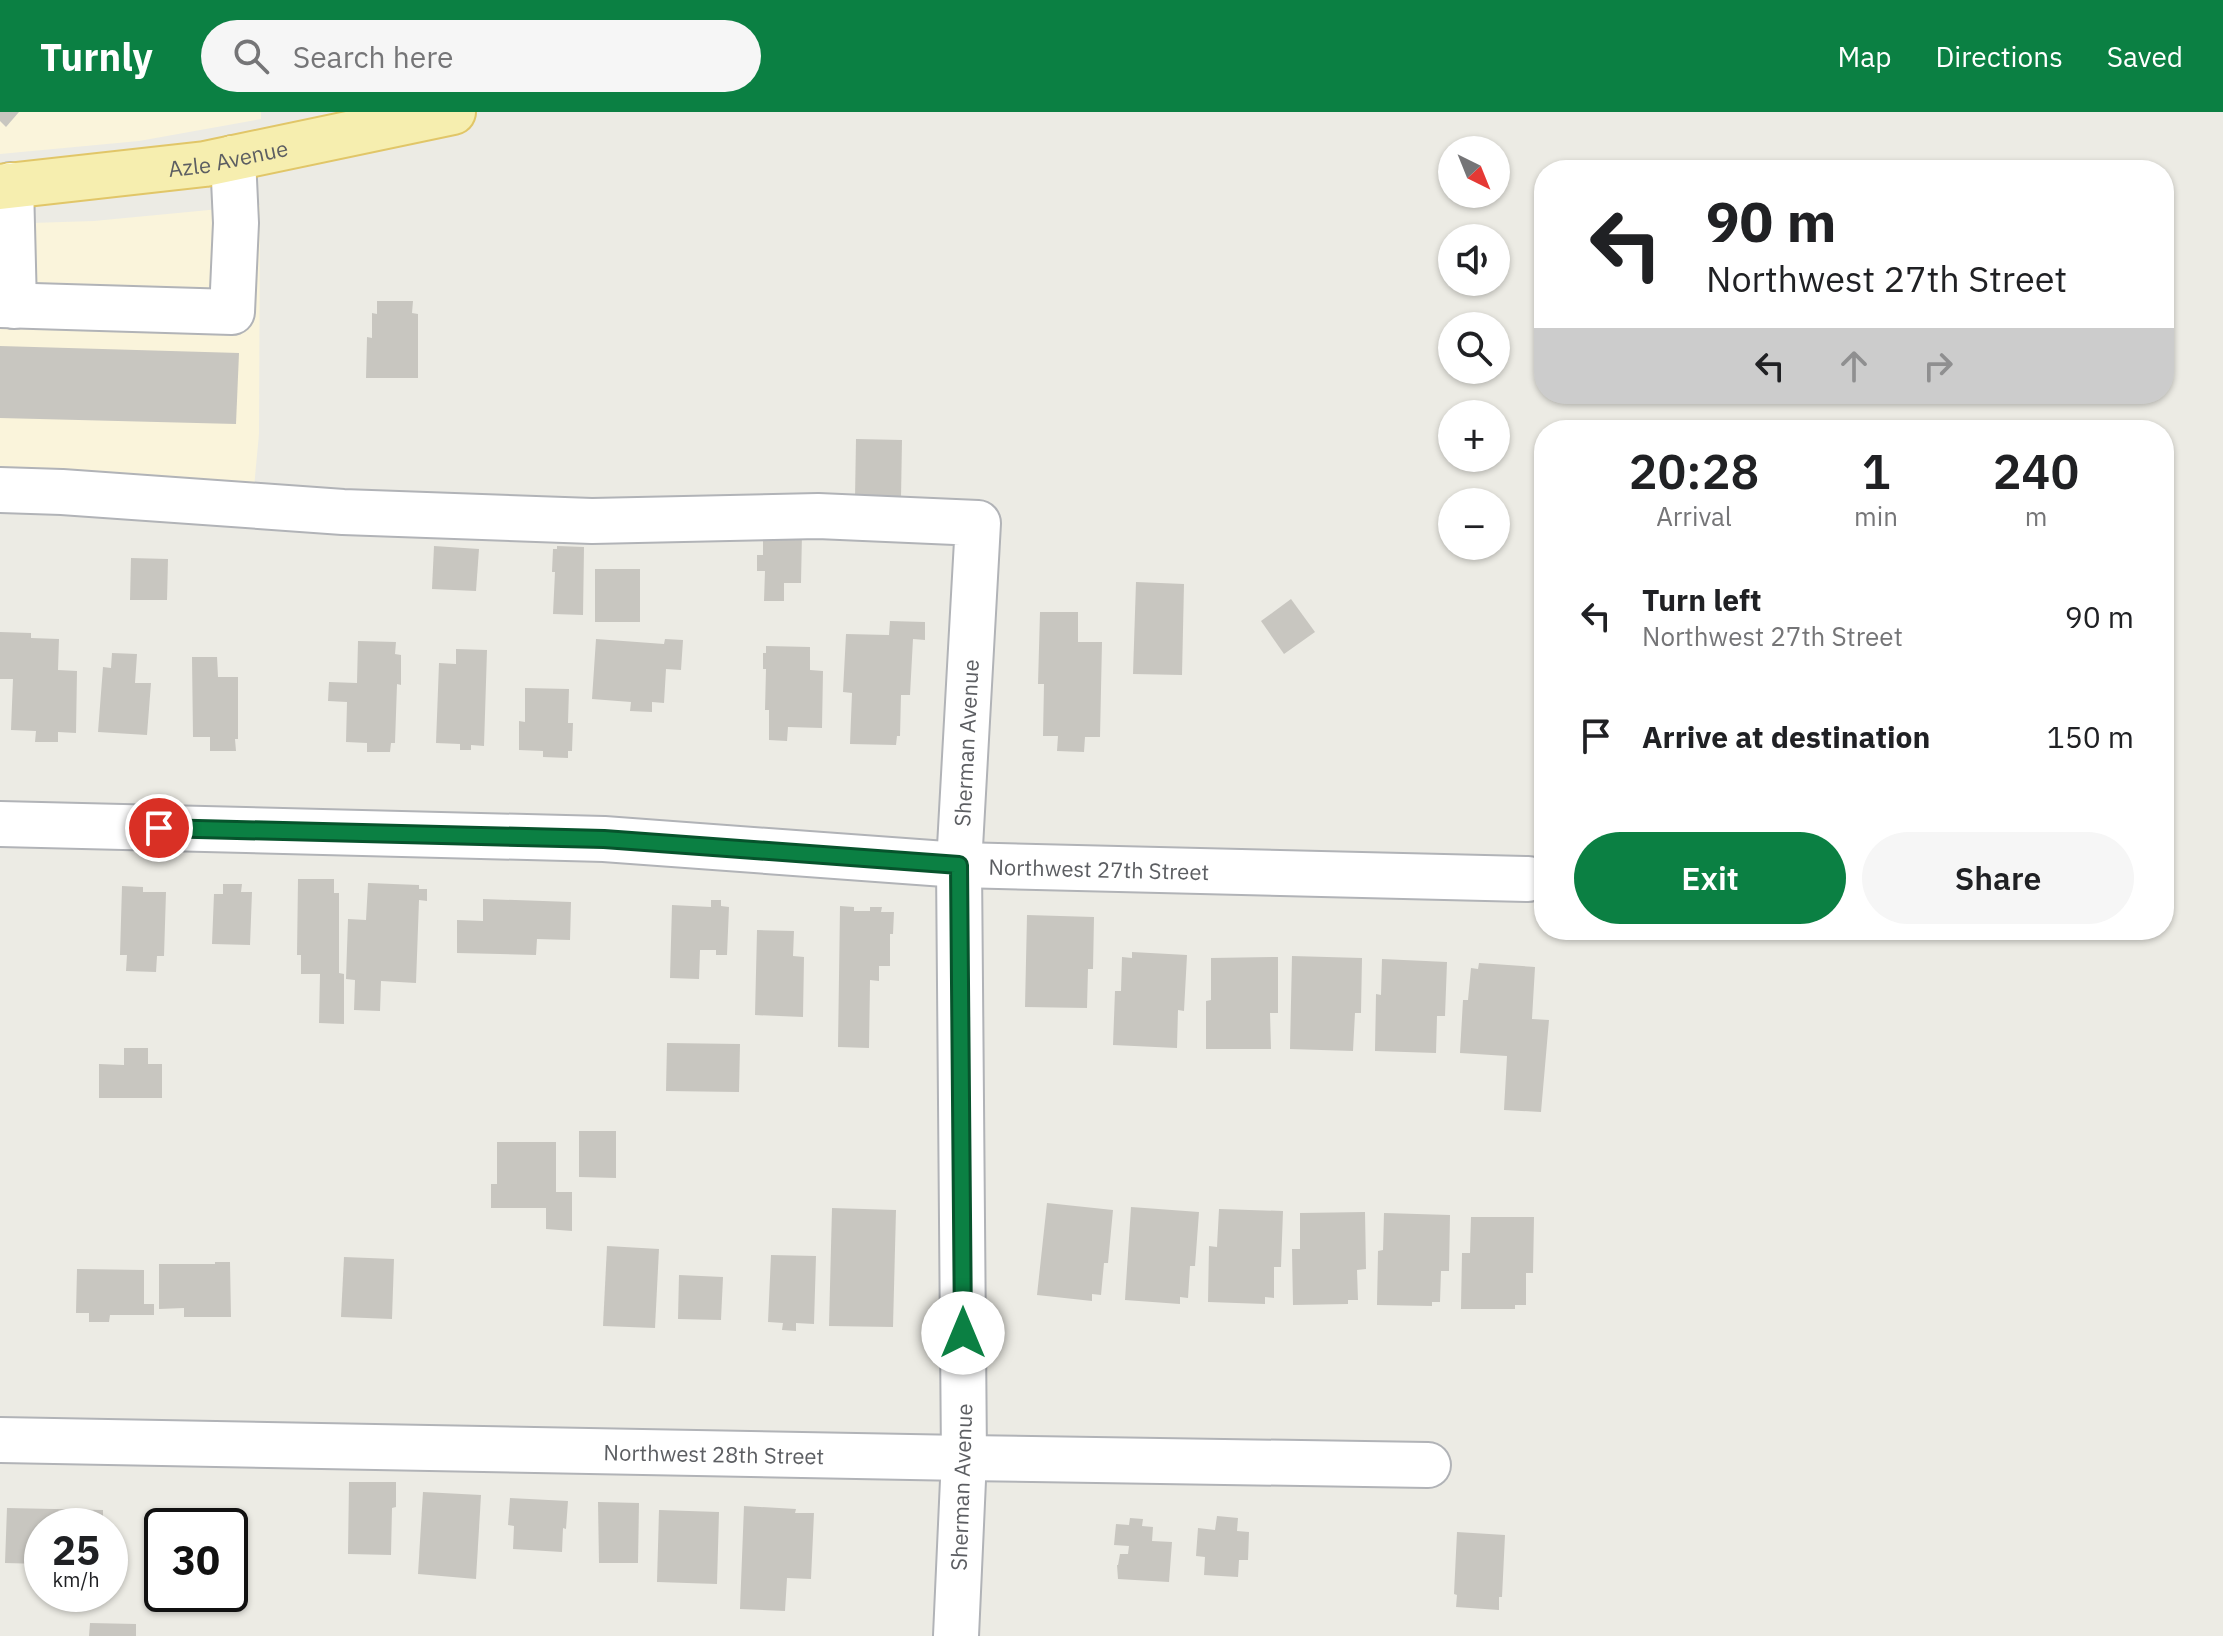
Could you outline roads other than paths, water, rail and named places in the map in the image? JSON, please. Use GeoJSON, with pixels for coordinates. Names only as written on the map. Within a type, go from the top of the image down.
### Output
{"type":"FeatureCollection","features":[{"type":"Feature","properties":{"kind":"main road","name":"Azle Avenue"},"geometry":{"type":"LineString","coordinates":[[6,186],[205,164],[453,112]]}},
{"type":"Feature","properties":{"kind":"street"},"geometry":{"type":"LineString","coordinates":[[6,186],[7,306],[232,312],[236,223],[233,158]]}},
{"type":"Feature","properties":{"kind":"street","name":"Sherman Avenue"},"geometry":{"type":"LineString","coordinates":[[0,490],[343,512],[561,520],[818,516],[978,523],[959,865],[964,1458],[956,1636]]}},
{"type":"Feature","properties":{"kind":"street","name":"Northwest 27th Street"},"geometry":{"type":"LineString","coordinates":[[0,824],[604,839],[959,865],[1528,879]]}},
{"type":"Feature","properties":{"kind":"street","name":"Northwest 28th Street"},"geometry":{"type":"LineString","coordinates":[[0,1440],[1428,1465]]}}]}
